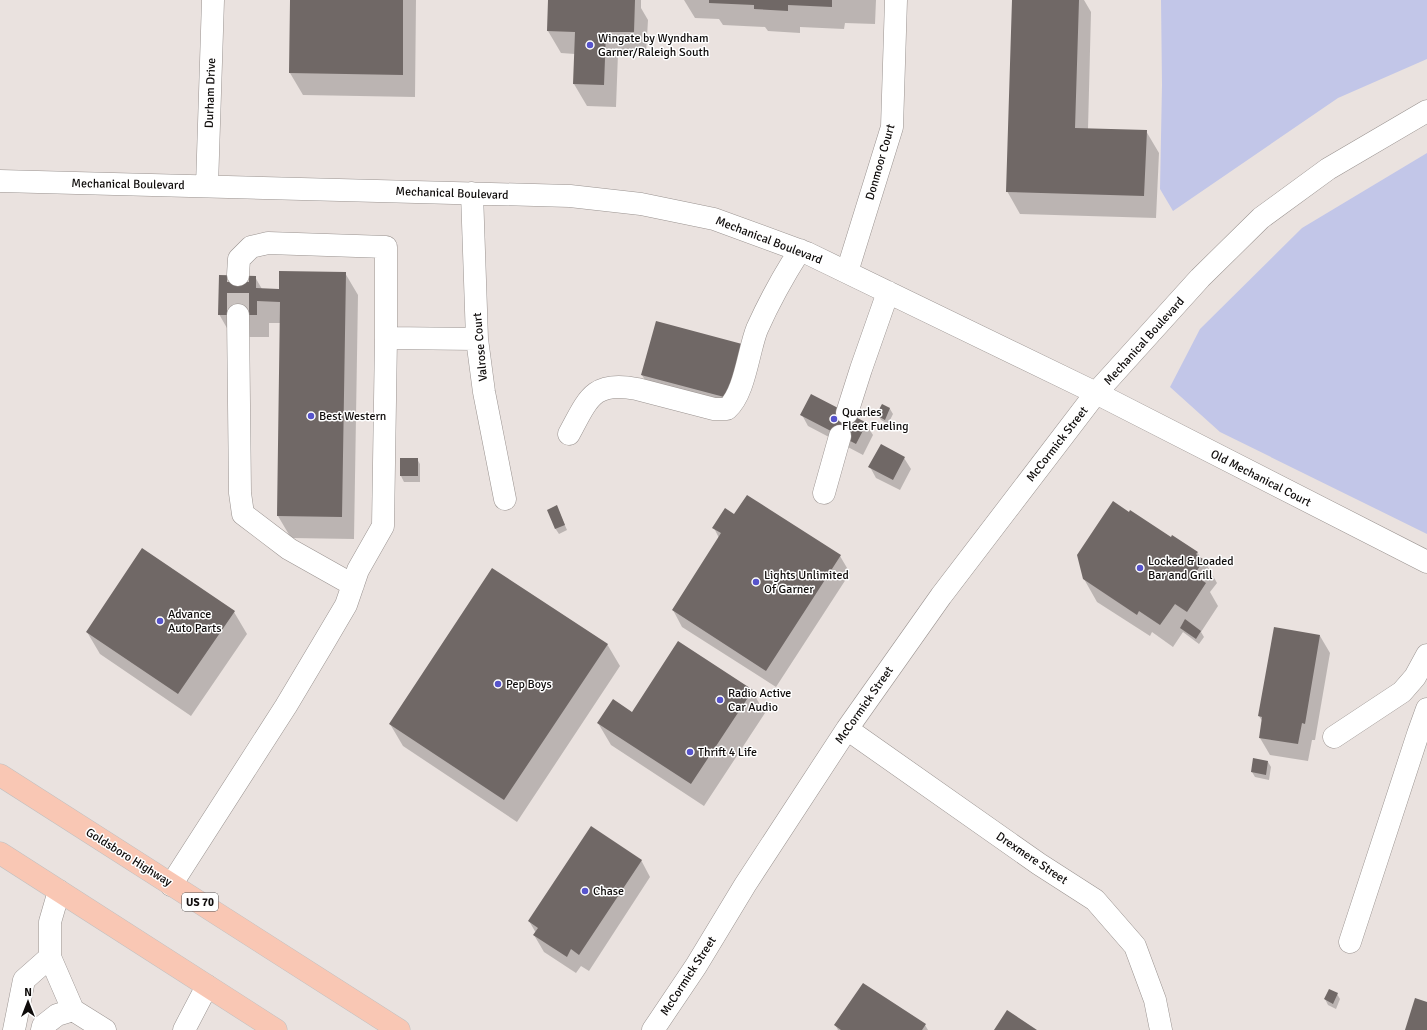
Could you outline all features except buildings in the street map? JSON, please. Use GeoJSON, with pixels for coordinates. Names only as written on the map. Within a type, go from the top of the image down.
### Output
{"type":"FeatureCollection","features":[{"type":"Feature","properties":{"kind":"main road","name":"Goldsboro Highway"},"geometry":{"type":"LineString","coordinates":[[0,775],[399,1030]]}},
{"type":"Feature","properties":{"kind":"main road"},"geometry":{"type":"LineString","coordinates":[[0,853],[276,1030]]}},
{"type":"Feature","properties":{"kind":"street","name":"Durham Drive"},"geometry":{"type":"LineString","coordinates":[[208,186],[213,0]]}},
{"type":"Feature","properties":{"kind":"street","name":"Donmoor Court"},"geometry":{"type":"LineString","coordinates":[[847,272],[892,127],[896,0]]}},
{"type":"Feature","properties":{"kind":"street","name":"Mechanical Boulevard"},"geometry":{"type":"LineString","coordinates":[[0,181],[570,196],[641,204],[714,219],[800,250],[1096,394],[1200,278],[1262,218],[1328,169],[1427,111]]}},
{"type":"Feature","properties":{"kind":"street","name":"Valrose Court"},"geometry":{"type":"LineString","coordinates":[[472,193],[477,339],[484,392],[505,499]]}},
{"type":"Feature","properties":{"kind":"street"},"geometry":{"type":"LineString","coordinates":[[172,884],[286,706],[346,605],[358,570],[383,526],[386,247],[268,243],[251,247],[239,259],[238,275]]}},
{"type":"Feature","properties":{"kind":"street"},"geometry":{"type":"LineString","coordinates":[[569,434],[586,404],[594,394],[610,386],[624,386],[714,409],[728,409],[733,404],[739,390],[757,330],[784,275],[800,250]]}},
{"type":"Feature","properties":{"kind":"street"},"geometry":{"type":"LineString","coordinates":[[847,413],[888,292]]}},
{"type":"Feature","properties":{"kind":"street"},"geometry":{"type":"LineString","coordinates":[[238,315],[240,493],[243,514],[289,549],[353,586]]}},
{"type":"Feature","properties":{"kind":"street"},"geometry":{"type":"LineString","coordinates":[[386,338],[477,339]]}},
{"type":"Feature","properties":{"kind":"street","name":"Old Mechanical Court"},"geometry":{"type":"LineString","coordinates":[[1096,394],[1427,562]]}},
{"type":"Feature","properties":{"kind":"street","name":"McCormick Street"},"geometry":{"type":"LineString","coordinates":[[653,1030],[696,966],[745,885],[847,729],[941,596],[1096,394]]}},
{"type":"Feature","properties":{"kind":"street"},"geometry":{"type":"LineString","coordinates":[[824,493],[840,436]]}},
{"type":"Feature","properties":{"kind":"street"},"geometry":{"type":"LineString","coordinates":[[1334,737],[1402,692],[1415,677],[1427,654]]}},
{"type":"Feature","properties":{"kind":"street"},"geometry":{"type":"LineString","coordinates":[[1350,942],[1427,709]]}},
{"type":"Feature","properties":{"kind":"street","name":"Drexmere Street"},"geometry":{"type":"LineString","coordinates":[[847,729],[1039,864],[1095,900],[1134,946],[1155,1000],[1161,1030]]}},
{"type":"Feature","properties":{"kind":"street"},"geometry":{"type":"LineString","coordinates":[[59,891],[50,922],[50,957],[72,1010],[105,1030]]}},
{"type":"Feature","properties":{"kind":"street"},"geometry":{"type":"LineString","coordinates":[[14,1030],[24,980],[50,957]]}},
{"type":"Feature","properties":{"kind":"street"},"geometry":{"type":"LineString","coordinates":[[184,1030],[207,986]]}},
{"type":"Feature","properties":{"kind":"street"},"geometry":{"type":"LineString","coordinates":[[42,1030],[43,1026],[57,1015],[72,1010]]}},
{"type":"Feature","properties":{"kind":"shaded area"},"geometry":{"type":"Polygon","coordinates":[[[1161,0],[1427,0],[1427,59],[1338,98],[1173,211],[1160,189],[1162,85],[1161,0]]]}},
{"type":"Feature","properties":{"kind":"shaded area"},"geometry":{"type":"Polygon","coordinates":[[[1427,153],[1427,534],[1220,432],[1170,387],[1200,329],[1302,228],[1427,153]]]}},
{"type":"Feature","properties":{"kind":"tunnel"},"geometry":{"type":"LineString","coordinates":[[238,275],[238,315]]}},
{"type":"Feature","properties":{"kind":"place","name":"Wingate by Wyndham Garner/Raleigh South"},"geometry":{"type":"Point","coordinates":[590,45]}},
{"type":"Feature","properties":{"kind":"place","name":"Best Western"},"geometry":{"type":"Point","coordinates":[311,416]}},
{"type":"Feature","properties":{"kind":"place","name":"Quarles Fleet Fueling"},"geometry":{"type":"Point","coordinates":[834,419]}},
{"type":"Feature","properties":{"kind":"place","name":"Locked & Loaded Bar and Grill"},"geometry":{"type":"Point","coordinates":[1140,568]}},
{"type":"Feature","properties":{"kind":"place","name":"Lights Unlimited Of Garner"},"geometry":{"type":"Point","coordinates":[756,582]}},
{"type":"Feature","properties":{"kind":"place","name":"Advance Auto Parts"},"geometry":{"type":"Point","coordinates":[160,621]}},
{"type":"Feature","properties":{"kind":"place","name":"Pep Boys"},"geometry":{"type":"Point","coordinates":[498,684]}},
{"type":"Feature","properties":{"kind":"place","name":"Radio Active Car Audio"},"geometry":{"type":"Point","coordinates":[720,700]}},
{"type":"Feature","properties":{"kind":"place","name":"Thrift 4 Life"},"geometry":{"type":"Point","coordinates":[690,752]}},
{"type":"Feature","properties":{"kind":"place","name":"Chase"},"geometry":{"type":"Point","coordinates":[585,891]}}]}
